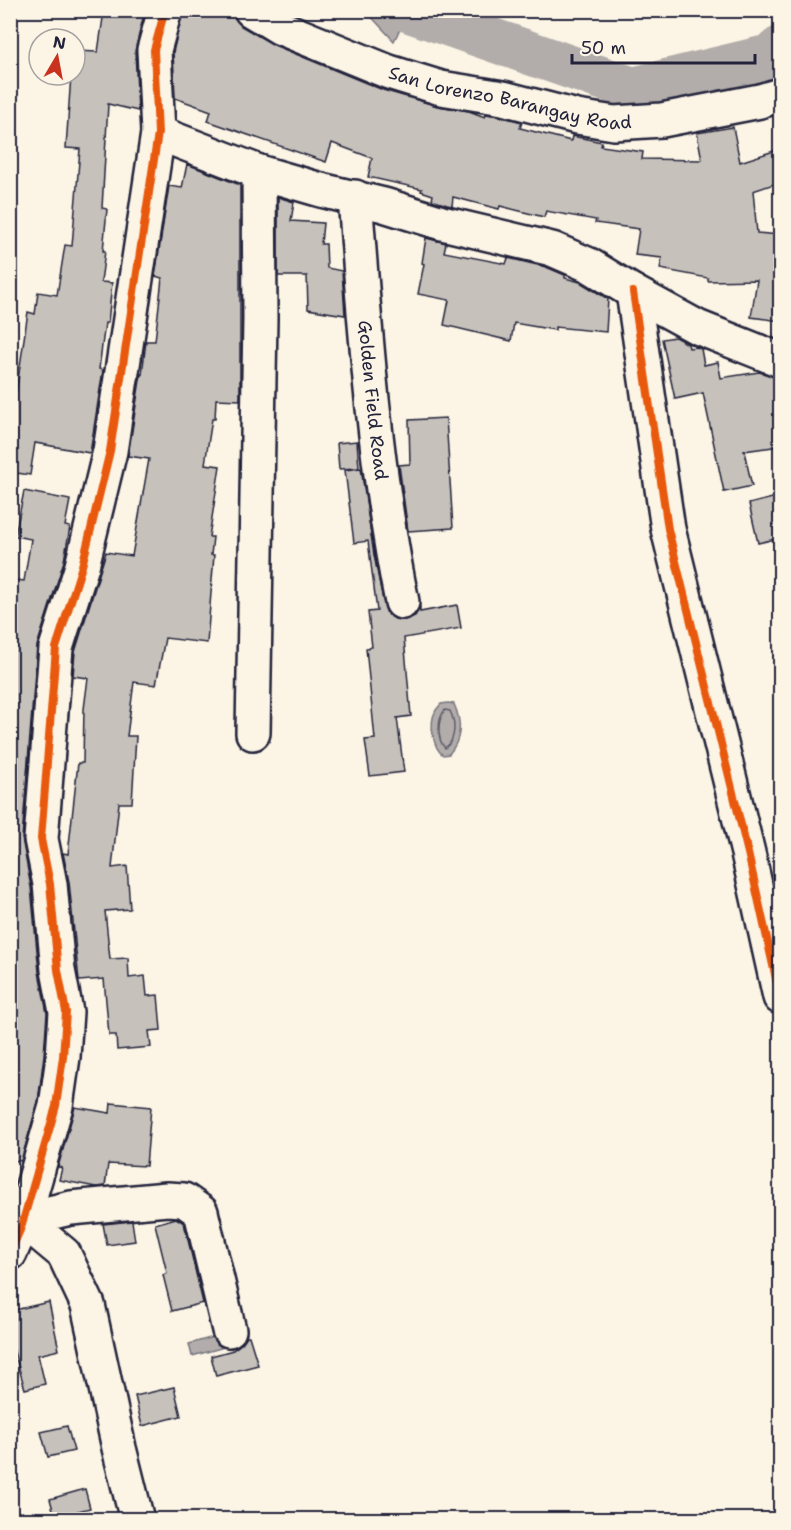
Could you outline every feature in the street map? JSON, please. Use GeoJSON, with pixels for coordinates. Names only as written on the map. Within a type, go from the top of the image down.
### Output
{"type":"FeatureCollection","features":[{"type":"Feature","properties":{"kind":"street"},"geometry":{"type":"LineString","coordinates":[[10,1253],[21,1228],[56,1106],[66,1012],[58,970],[50,884],[41,839],[56,648],[82,566],[110,451],[158,133],[154,50],[165,10]]}},
{"type":"Feature","properties":{"kind":"street","name":"San Lorenzo Barangay Road"},"geometry":{"type":"LineString","coordinates":[[251,10],[281,28],[389,72],[441,88],[503,98],[577,117],[614,123],[662,120],[760,101],[780,94]]}},
{"type":"Feature","properties":{"kind":"street"},"geometry":{"type":"LineString","coordinates":[[158,133],[259,172],[355,197],[441,223],[552,249],[589,265],[697,327],[780,362]]}},
{"type":"Feature","properties":{"kind":"street"},"geometry":{"type":"LineString","coordinates":[[253,733],[260,318],[259,172]]}},
{"type":"Feature","properties":{"kind":"street","name":"Golden Field Road"},"geometry":{"type":"LineString","coordinates":[[355,197],[378,451],[394,564],[402,602]]}},
{"type":"Feature","properties":{"kind":"street"},"geometry":{"type":"LineString","coordinates":[[633,292],[668,529],[748,853],[780,997]]}},
{"type":"Feature","properties":{"kind":"street"},"geometry":{"type":"LineString","coordinates":[[22,1219],[71,1208],[167,1199],[184,1200],[201,1212],[229,1330]]}},
{"type":"Feature","properties":{"kind":"street"},"geometry":{"type":"LineString","coordinates":[[22,1219],[64,1254],[88,1305],[137,1520]]}},
{"type":"Feature","properties":{"kind":"water"},"geometry":{"type":"Polygon","coordinates":[[[366,11],[409,11],[394,41],[366,11]]]}},
{"type":"Feature","properties":{"kind":"water"},"geometry":{"type":"Polygon","coordinates":[[[441,704],[454,704],[459,730],[453,748],[449,754],[443,755],[434,741],[432,723],[441,704]]]}},
{"type":"Feature","properties":{"kind":"water"},"geometry":{"type":"Polygon","coordinates":[[[217,1336],[221,1348],[192,1356],[189,1344],[217,1336]]]}},
{"type":"Feature","properties":{"kind":"building"},"geometry":{"type":"Polygon","coordinates":[[[141,10],[145,10],[135,51],[138,111],[108,104],[102,208],[107,209],[101,282],[112,283],[108,323],[105,323],[99,369],[103,370],[90,453],[35,443],[30,475],[10,472],[10,434],[28,312],[35,314],[38,292],[57,295],[65,245],[72,246],[80,149],[66,148],[70,87],[87,87],[87,52],[98,52],[104,11],[139,17],[141,10]]]}},
{"type":"Feature","properties":{"kind":"building"},"geometry":{"type":"Polygon","coordinates":[[[183,10],[217,10],[234,16],[241,26],[274,45],[383,90],[485,117],[486,114],[522,122],[520,128],[571,141],[572,136],[602,142],[601,146],[643,152],[642,159],[702,160],[697,133],[733,127],[740,162],[780,149],[780,182],[753,191],[757,233],[780,235],[780,321],[751,317],[757,280],[708,281],[708,278],[660,269],[662,258],[635,255],[639,229],[595,223],[596,220],[546,211],[544,217],[500,206],[499,209],[453,197],[452,206],[447,205],[432,200],[433,195],[421,191],[422,189],[368,177],[372,158],[332,143],[326,162],[208,121],[211,111],[175,98],[173,52],[183,10]]]}},
{"type":"Feature","properties":{"kind":"building"},"geometry":{"type":"Polygon","coordinates":[[[187,164],[240,185],[240,400],[216,399],[215,419],[212,419],[205,464],[220,466],[209,537],[213,537],[211,555],[214,555],[207,643],[165,638],[156,685],[134,682],[127,736],[136,736],[132,803],[119,803],[112,868],[127,866],[130,909],[105,911],[110,959],[128,958],[129,978],[145,976],[147,996],[158,995],[161,1030],[149,1031],[151,1047],[117,1050],[116,1035],[109,1035],[104,979],[79,981],[69,882],[63,853],[68,854],[78,763],[83,763],[84,709],[88,678],[73,676],[75,652],[106,552],[132,556],[149,459],[128,456],[146,341],[155,341],[162,278],[155,276],[169,186],[182,188],[187,164]]]}},
{"type":"Feature","properties":{"kind":"building"},"geometry":{"type":"Polygon","coordinates":[[[278,197],[294,202],[291,221],[323,223],[321,244],[326,244],[327,268],[342,271],[345,315],[308,309],[307,276],[278,276],[278,197]]]}},
{"type":"Feature","properties":{"kind":"building"},"geometry":{"type":"Polygon","coordinates":[[[426,238],[446,243],[444,252],[506,264],[508,258],[546,267],[565,275],[565,278],[580,282],[608,299],[606,332],[555,327],[555,330],[514,323],[511,341],[444,325],[449,300],[418,294],[426,238]]]}},
{"type":"Feature","properties":{"kind":"building"},"geometry":{"type":"Polygon","coordinates":[[[675,337],[688,344],[689,348],[701,349],[704,365],[718,362],[721,378],[759,372],[780,378],[780,446],[744,451],[752,486],[724,492],[703,393],[675,399],[662,339],[675,337]]]}},
{"type":"Feature","properties":{"kind":"building"},"geometry":{"type":"Polygon","coordinates":[[[446,418],[453,528],[408,531],[399,465],[410,464],[409,420],[446,418]]]}},
{"type":"Feature","properties":{"kind":"building"},"geometry":{"type":"Polygon","coordinates":[[[357,441],[359,468],[339,469],[337,443],[357,441]]]}},
{"type":"Feature","properties":{"kind":"building"},"geometry":{"type":"Polygon","coordinates":[[[361,468],[374,555],[387,614],[395,619],[405,620],[415,616],[420,608],[420,612],[457,605],[461,628],[404,638],[411,716],[397,718],[404,772],[370,776],[365,740],[375,739],[366,648],[372,647],[368,612],[377,611],[368,541],[354,543],[345,470],[361,468]]]}},
{"type":"Feature","properties":{"kind":"building"},"geometry":{"type":"Polygon","coordinates":[[[24,491],[70,500],[65,526],[70,527],[64,561],[37,646],[22,838],[31,887],[39,972],[47,1013],[38,1102],[21,1161],[10,1160],[10,579],[24,581],[31,539],[15,536],[24,491]]]}},
{"type":"Feature","properties":{"kind":"building"},"geometry":{"type":"Polygon","coordinates":[[[780,496],[780,538],[758,543],[749,504],[780,496]]]}},
{"type":"Feature","properties":{"kind":"building"},"geometry":{"type":"Polygon","coordinates":[[[111,1103],[151,1107],[146,1166],[108,1164],[105,1186],[96,1187],[59,1180],[62,1168],[58,1167],[75,1107],[110,1113],[111,1103]]]}},
{"type":"Feature","properties":{"kind":"building"},"geometry":{"type":"Polygon","coordinates":[[[176,1218],[184,1223],[203,1303],[172,1311],[163,1275],[167,1273],[155,1224],[176,1218]]]}},
{"type":"Feature","properties":{"kind":"building"},"geometry":{"type":"Polygon","coordinates":[[[132,1221],[135,1241],[107,1245],[103,1224],[132,1221]]]}},
{"type":"Feature","properties":{"kind":"building"},"geometry":{"type":"Polygon","coordinates":[[[49,1302],[59,1350],[38,1355],[45,1384],[25,1389],[10,1338],[10,1311],[49,1302]]]}},
{"type":"Feature","properties":{"kind":"building"},"geometry":{"type":"Polygon","coordinates":[[[249,1336],[258,1365],[216,1376],[211,1356],[233,1350],[249,1336]]]}},
{"type":"Feature","properties":{"kind":"building"},"geometry":{"type":"Polygon","coordinates":[[[174,1387],[181,1416],[142,1426],[135,1396],[174,1387]]]}},
{"type":"Feature","properties":{"kind":"building"},"geometry":{"type":"Polygon","coordinates":[[[67,1426],[74,1451],[48,1457],[41,1432],[67,1426]]]}},
{"type":"Feature","properties":{"kind":"building"},"geometry":{"type":"Polygon","coordinates":[[[85,1489],[90,1508],[55,1517],[50,1499],[85,1489]]]}},
{"type":"Feature","properties":{"kind":"waterway"},"geometry":{"type":"LineString","coordinates":[[407,10],[633,89],[771,56],[780,48]]}},
{"type":"Feature","properties":{"kind":"cycle path"},"geometry":{"type":"LineString","coordinates":[[10,1253],[21,1228],[56,1106],[63,1057],[66,1012],[58,970],[50,884],[41,839],[56,648],[82,566],[110,451],[158,133],[154,50],[165,10]]}},
{"type":"Feature","properties":{"kind":"cycle path"},"geometry":{"type":"LineString","coordinates":[[633,292],[668,529],[748,853],[780,997]]}}]}
